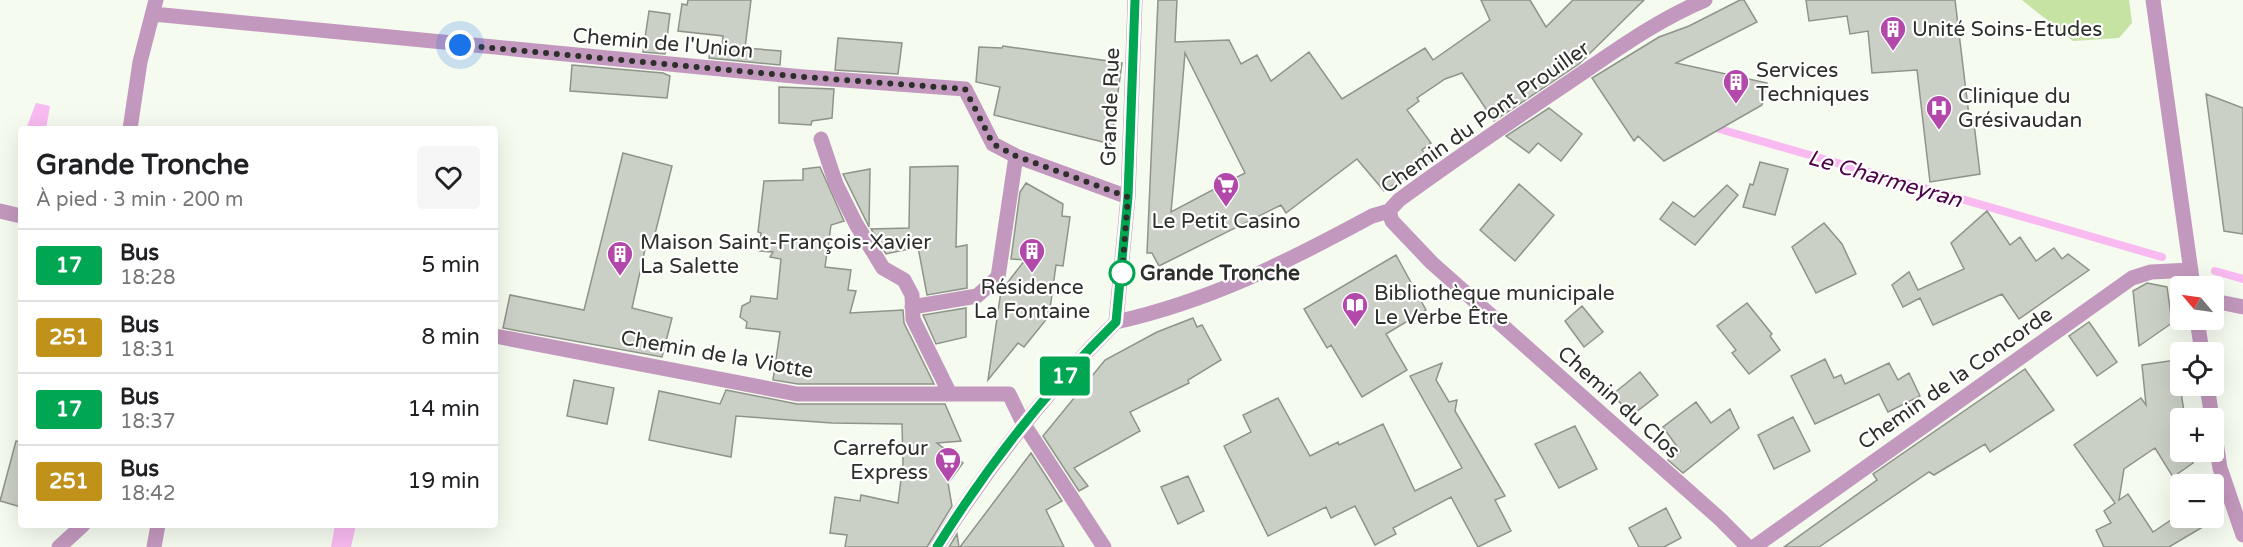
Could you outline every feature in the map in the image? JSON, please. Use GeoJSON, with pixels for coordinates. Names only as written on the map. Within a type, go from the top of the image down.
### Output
{"type":"FeatureCollection","features":[{"type":"Feature","properties":{"kind":"street","name":"Grande Rue"},"geometry":{"type":"LineString","coordinates":[[1116,322],[1128,197],[1135,0]]}},
{"type":"Feature","properties":{"kind":"street","name":"Chemin du Pont Prouiller"},"geometry":{"type":"LineString","coordinates":[[1116,322],[1170,310],[1263,273],[1372,216],[1389,211],[1406,195],[1671,6],[1705,0]]}},
{"type":"Feature","properties":{"kind":"street"},"geometry":{"type":"LineString","coordinates":[[2153,0],[2192,276]]}},
{"type":"Feature","properties":{"kind":"street","name":"Chemin de l'Union"},"geometry":{"type":"LineString","coordinates":[[155,7],[792,76],[965,89],[993,144],[1016,156],[1128,197]]}},
{"type":"Feature","properties":{"kind":"street"},"geometry":{"type":"LineString","coordinates":[[130,126],[140,62],[155,7]]}},
{"type":"Feature","properties":{"kind":"street"},"geometry":{"type":"LineString","coordinates":[[821,139],[836,184],[856,224],[883,268],[904,280],[912,295],[913,319],[950,394]]}},
{"type":"Feature","properties":{"kind":"street"},"geometry":{"type":"LineString","coordinates":[[912,307],[977,296],[998,277],[1016,156]]}},
{"type":"Feature","properties":{"kind":"street"},"geometry":{"type":"LineString","coordinates":[[0,211],[18,215]]}},
{"type":"Feature","properties":{"kind":"street","name":"Chemin du Clos"},"geometry":{"type":"LineString","coordinates":[[1389,211],[1392,221],[1432,263],[1720,519],[1748,547]]}},
{"type":"Feature","properties":{"kind":"street","name":"Chemin de la Concorde"},"geometry":{"type":"LineString","coordinates":[[1754,547],[2029,349],[2132,278],[2151,272],[2191,270]]}},
{"type":"Feature","properties":{"kind":"street"},"geometry":{"type":"LineString","coordinates":[[2224,303],[2243,307]]}},
{"type":"Feature","properties":{"kind":"street"},"geometry":{"type":"LineString","coordinates":[[937,547],[1023,423],[1084,354],[1116,322]]}},
{"type":"Feature","properties":{"kind":"street","name":"Chemin de la Viotte"},"geometry":{"type":"LineString","coordinates":[[498,337],[797,393],[1009,394],[1023,423]]}},
{"type":"Feature","properties":{"kind":"street"},"geometry":{"type":"LineString","coordinates":[[1023,423],[1104,547]]}},
{"type":"Feature","properties":{"kind":"street"},"geometry":{"type":"LineString","coordinates":[[2219,462],[2243,535]]}},
{"type":"Feature","properties":{"kind":"street"},"geometry":{"type":"LineString","coordinates":[[59,547],[80,528]]}},
{"type":"Feature","properties":{"kind":"street"},"geometry":{"type":"LineString","coordinates":[[154,547],[157,528]]}},
{"type":"Feature","properties":{"kind":"green space"},"geometry":{"type":"Polygon","coordinates":[[[2022,0],[2129,0],[2132,23],[2119,38],[2073,41],[2022,0]]]}},
{"type":"Feature","properties":{"kind":"shaded area"},"geometry":{"type":"Polygon","coordinates":[[[36,103],[50,106],[47,126],[27,126],[36,103]]]}},
{"type":"Feature","properties":{"kind":"shaded area"},"geometry":{"type":"Polygon","coordinates":[[[334,528],[355,528],[351,547],[331,547],[334,528]]]}},
{"type":"Feature","properties":{"kind":"building"},"geometry":{"type":"Polygon","coordinates":[[[688,0],[751,0],[745,48],[781,51],[780,65],[709,58],[711,44],[722,45],[723,36],[678,31],[682,4],[687,5],[688,0]]]}},
{"type":"Feature","properties":{"kind":"building"},"geometry":{"type":"Polygon","coordinates":[[[1158,0],[1177,0],[1175,42],[1229,40],[1241,64],[1257,55],[1271,81],[1309,52],[1342,99],[1425,48],[1433,60],[1490,20],[1481,0],[1530,0],[1546,27],[1573,0],[1644,0],[1579,64],[1494,121],[1462,73],[1445,79],[1417,98],[1419,101],[1407,110],[1431,143],[1422,150],[1430,161],[1384,191],[1357,159],[1286,213],[1281,205],[1159,266],[1152,253],[1147,253],[1158,0]],[[1185,53],[1171,212],[1245,173],[1185,53]]]}},
{"type":"Feature","properties":{"kind":"building"},"geometry":{"type":"Polygon","coordinates":[[[1744,0],[1757,22],[1676,63],[1767,83],[1762,105],[1664,161],[1638,136],[1634,141],[1592,78],[1659,37],[1689,26],[1744,0]]]}},
{"type":"Feature","properties":{"kind":"building"},"geometry":{"type":"Polygon","coordinates":[[[1806,0],[1955,0],[1969,116],[1973,115],[1980,174],[1930,182],[1917,70],[1872,73],[1868,31],[1850,34],[1847,16],[1809,21],[1806,0]]]}},
{"type":"Feature","properties":{"kind":"building"},"geometry":{"type":"Polygon","coordinates":[[[649,11],[670,14],[665,54],[643,52],[649,11]]]}},
{"type":"Feature","properties":{"kind":"building"},"geometry":{"type":"Polygon","coordinates":[[[838,38],[902,43],[898,74],[835,70],[838,38]]]}},
{"type":"Feature","properties":{"kind":"building"},"geometry":{"type":"Polygon","coordinates":[[[1003,46],[1122,63],[1111,144],[994,115],[1000,87],[976,82],[979,47],[1002,48],[1003,46]]]}},
{"type":"Feature","properties":{"kind":"building"},"geometry":{"type":"Polygon","coordinates":[[[572,65],[663,73],[670,76],[667,98],[570,91],[572,65]]]}},
{"type":"Feature","properties":{"kind":"building"},"geometry":{"type":"Polygon","coordinates":[[[779,87],[834,89],[832,118],[812,121],[811,125],[779,123],[779,87]]]}},
{"type":"Feature","properties":{"kind":"building"},"geometry":{"type":"Polygon","coordinates":[[[2206,94],[2243,108],[2243,234],[2224,231],[2206,94]]]}},
{"type":"Feature","properties":{"kind":"building"},"geometry":{"type":"Polygon","coordinates":[[[1549,108],[1582,134],[1561,161],[1538,143],[1529,153],[1506,136],[1549,108]]]}},
{"type":"Feature","properties":{"kind":"building","name":"Maison Saint-François-Xavier La Salette"},"geometry":{"type":"Polygon","coordinates":[[[623,153],[672,166],[652,246],[646,245],[632,308],[672,318],[662,357],[503,328],[510,295],[584,310],[623,153]]]}},
{"type":"Feature","properties":{"kind":"building"},"geometry":{"type":"Polygon","coordinates":[[[1760,162],[1788,169],[1775,215],[1743,207],[1760,162]]]}},
{"type":"Feature","properties":{"kind":"building"},"geometry":{"type":"Polygon","coordinates":[[[958,166],[956,247],[967,245],[967,288],[927,295],[918,247],[886,254],[871,229],[909,228],[910,167],[958,166]]]}},
{"type":"Feature","properties":{"kind":"building"},"geometry":{"type":"Polygon","coordinates":[[[820,167],[844,221],[831,225],[825,267],[851,270],[848,290],[856,291],[850,313],[903,310],[904,323],[934,384],[798,384],[773,380],[780,332],[746,328],[747,322],[740,317],[742,306],[750,302],[751,296],[777,299],[781,259],[770,257],[773,252],[759,251],[761,233],[758,232],[764,181],[803,180],[803,169],[820,167]]]}},
{"type":"Feature","properties":{"kind":"building"},"geometry":{"type":"Polygon","coordinates":[[[870,169],[869,227],[843,174],[870,169]]]}},
{"type":"Feature","properties":{"kind":"building","name":"Résidence La Fontaine"},"geometry":{"type":"Polygon","coordinates":[[[1026,183],[1063,204],[1062,216],[1070,217],[1063,266],[1056,265],[1049,316],[1024,347],[1018,343],[988,380],[1001,291],[1025,260],[1011,259],[1020,192],[1026,183]]]}},
{"type":"Feature","properties":{"kind":"building"},"geometry":{"type":"Polygon","coordinates":[[[1519,184],[1554,215],[1515,261],[1480,230],[1519,184]]]}},
{"type":"Feature","properties":{"kind":"building"},"geometry":{"type":"Polygon","coordinates":[[[1727,185],[1738,195],[1695,245],[1660,219],[1673,202],[1694,217],[1727,185]]]}},
{"type":"Feature","properties":{"kind":"building"},"geometry":{"type":"Polygon","coordinates":[[[1987,211],[2010,245],[2020,237],[2036,261],[2054,248],[2062,259],[2068,254],[2089,270],[2019,319],[2002,294],[1933,325],[1920,298],[1903,307],[1892,285],[1909,272],[1918,290],[1964,269],[1951,243],[1987,211]]]}},
{"type":"Feature","properties":{"kind":"building"},"geometry":{"type":"Polygon","coordinates":[[[1824,223],[1842,244],[1856,274],[1816,293],[1792,247],[1824,223]]]}},
{"type":"Feature","properties":{"kind":"building","name":"Bibliothèque municipale Le Verbe Être"},"geometry":{"type":"Polygon","coordinates":[[[1396,255],[1426,310],[1386,334],[1407,370],[1362,397],[1331,345],[1327,348],[1304,309],[1396,255]]]}},
{"type":"Feature","properties":{"kind":"building"},"geometry":{"type":"Polygon","coordinates":[[[2147,283],[2167,287],[2170,309],[2170,324],[2139,346],[2133,291],[2147,283]]]}},
{"type":"Feature","properties":{"kind":"building"},"geometry":{"type":"Polygon","coordinates":[[[1747,303],[1772,334],[1770,336],[1780,350],[1749,374],[1732,353],[1736,350],[1717,326],[1747,303]]]}},
{"type":"Feature","properties":{"kind":"building"},"geometry":{"type":"Polygon","coordinates":[[[1582,306],[1603,332],[1584,347],[1565,321],[1582,306]]]}},
{"type":"Feature","properties":{"kind":"building"},"geometry":{"type":"Polygon","coordinates":[[[966,308],[966,337],[936,344],[923,315],[966,308]]]}},
{"type":"Feature","properties":{"kind":"building"},"geometry":{"type":"Polygon","coordinates":[[[1193,318],[1197,327],[1202,325],[1221,360],[1188,380],[1189,383],[1130,412],[1140,431],[1074,468],[1088,486],[1079,491],[1043,436],[1105,360],[1157,332],[1193,318]]]}},
{"type":"Feature","properties":{"kind":"building"},"geometry":{"type":"Polygon","coordinates":[[[2089,322],[2117,362],[2097,376],[2069,336],[2089,322]]]}},
{"type":"Feature","properties":{"kind":"building"},"geometry":{"type":"Polygon","coordinates":[[[1825,359],[1834,378],[1841,375],[1845,384],[1889,363],[1898,380],[1909,373],[1920,396],[1888,412],[1879,394],[1815,424],[1791,376],[1825,359]]]}},
{"type":"Feature","properties":{"kind":"building"},"geometry":{"type":"Polygon","coordinates":[[[2170,361],[2170,396],[2182,396],[2183,408],[2170,408],[2170,462],[2193,463],[2177,474],[2171,474],[2155,448],[2124,469],[2119,500],[2128,494],[2153,532],[2170,521],[2170,528],[2201,528],[2169,547],[2104,547],[2096,530],[2111,523],[2104,511],[2115,503],[2074,445],[2141,398],[2146,405],[2142,365],[2170,361]]]}},
{"type":"Feature","properties":{"kind":"building"},"geometry":{"type":"Polygon","coordinates":[[[1442,363],[1436,380],[1449,402],[1457,400],[1455,411],[1505,496],[1495,500],[1511,531],[1478,547],[1451,497],[1393,528],[1396,534],[1375,545],[1355,506],[1331,518],[1326,507],[1268,536],[1224,446],[1251,432],[1243,415],[1278,398],[1310,456],[1383,424],[1415,491],[1462,468],[1410,376],[1442,363]]]}},
{"type":"Feature","properties":{"kind":"building"},"geometry":{"type":"Polygon","coordinates":[[[2025,369],[2054,410],[1990,452],[1985,444],[1934,475],[1929,472],[1819,547],[1784,547],[1877,480],[1873,474],[2025,369]]]}},
{"type":"Feature","properties":{"kind":"building"},"geometry":{"type":"Polygon","coordinates":[[[1640,372],[1658,395],[1631,416],[1613,394],[1640,372]]]}},
{"type":"Feature","properties":{"kind":"building"},"geometry":{"type":"Polygon","coordinates":[[[574,380],[614,388],[607,424],[567,416],[574,380]]]}},
{"type":"Feature","properties":{"kind":"building"},"geometry":{"type":"Polygon","coordinates":[[[726,390],[797,404],[945,404],[961,441],[937,443],[963,463],[948,483],[952,506],[927,547],[845,547],[847,535],[830,533],[835,497],[860,501],[861,495],[898,503],[903,464],[902,424],[832,423],[736,416],[731,457],[649,440],[659,391],[720,404],[726,390]]]}},
{"type":"Feature","properties":{"kind":"building"},"geometry":{"type":"Polygon","coordinates":[[[1696,402],[1711,423],[1730,409],[1739,428],[1683,473],[1668,460],[1680,451],[1663,427],[1696,402]]]}},
{"type":"Feature","properties":{"kind":"building"},"geometry":{"type":"Polygon","coordinates":[[[1793,417],[1810,451],[1774,469],[1758,435],[1793,417]]]}},
{"type":"Feature","properties":{"kind":"building"},"geometry":{"type":"Polygon","coordinates":[[[1575,426],[1597,469],[1559,488],[1535,444],[1575,426]]]}},
{"type":"Feature","properties":{"kind":"building"},"geometry":{"type":"Polygon","coordinates":[[[16,441],[18,441],[18,506],[0,501],[16,441]]]}},
{"type":"Feature","properties":{"kind":"building"},"geometry":{"type":"Polygon","coordinates":[[[1031,453],[1062,501],[1046,510],[1064,547],[960,547],[1031,453]]]}},
{"type":"Feature","properties":{"kind":"building"},"geometry":{"type":"Polygon","coordinates":[[[1188,476],[1204,511],[1178,524],[1161,487],[1188,476]]]}},
{"type":"Feature","properties":{"kind":"building"},"geometry":{"type":"Polygon","coordinates":[[[1666,508],[1681,538],[1664,547],[1639,547],[1629,528],[1666,508]]]}},
{"type":"Feature","properties":{"kind":"building"},"geometry":{"type":"Polygon","coordinates":[[[957,534],[959,547],[949,547],[957,534]]]}},
{"type":"Feature","properties":{"kind":"waterway","name":"Le Charmeyran"},"geometry":{"type":"LineString","coordinates":[[1709,126],[2162,257]]}},
{"type":"Feature","properties":{"kind":"waterway","name":"Le Charmeyran"},"geometry":{"type":"LineString","coordinates":[[2215,271],[2243,279]]}},
{"type":"Feature","properties":{"kind":"bus line","name":"17"},"geometry":{"type":"LineString","coordinates":[[937,547],[1023,423],[1084,354],[1116,322],[1128,197],[1135,0]]}},
{"type":"Feature","properties":{"kind":"place","name":"Unité Soins-Etudes"},"geometry":{"type":"Point","coordinates":[1893,52]}},
{"type":"Feature","properties":{"kind":"place","name":"Services Techniques"},"geometry":{"type":"Point","coordinates":[1736,105]}},
{"type":"Feature","properties":{"kind":"place","name":"Clinique du Grésivaudan"},"geometry":{"type":"Point","coordinates":[1939,131]}},
{"type":"Feature","properties":{"kind":"place","name":"Le Petit Casino"},"geometry":{"type":"Point","coordinates":[1226,208]}},
{"type":"Feature","properties":{"kind":"place","name":"Grande Tronche"},"geometry":{"type":"Point","coordinates":[1122,273]}},
{"type":"Feature","properties":{"kind":"place","name":"Résidence La Fontaine"},"geometry":{"type":"Point","coordinates":[1032,274]}},
{"type":"Feature","properties":{"kind":"place","name":"Maison Saint-François-Xavier La Salette"},"geometry":{"type":"Point","coordinates":[620,277]}},
{"type":"Feature","properties":{"kind":"place","name":"Bibliothèque municipale Le Verbe Être"},"geometry":{"type":"Point","coordinates":[1355,328]}},
{"type":"Feature","properties":{"kind":"place","name":"Carrefour Express"},"geometry":{"type":"Point","coordinates":[948,483]}},
{"type":"Feature","properties":{"kind":"route"},"geometry":{"type":"LineString","coordinates":[[460,45],[804,77],[965,89],[993,144],[1016,156],[1128,197],[1122,273]]}}]}
